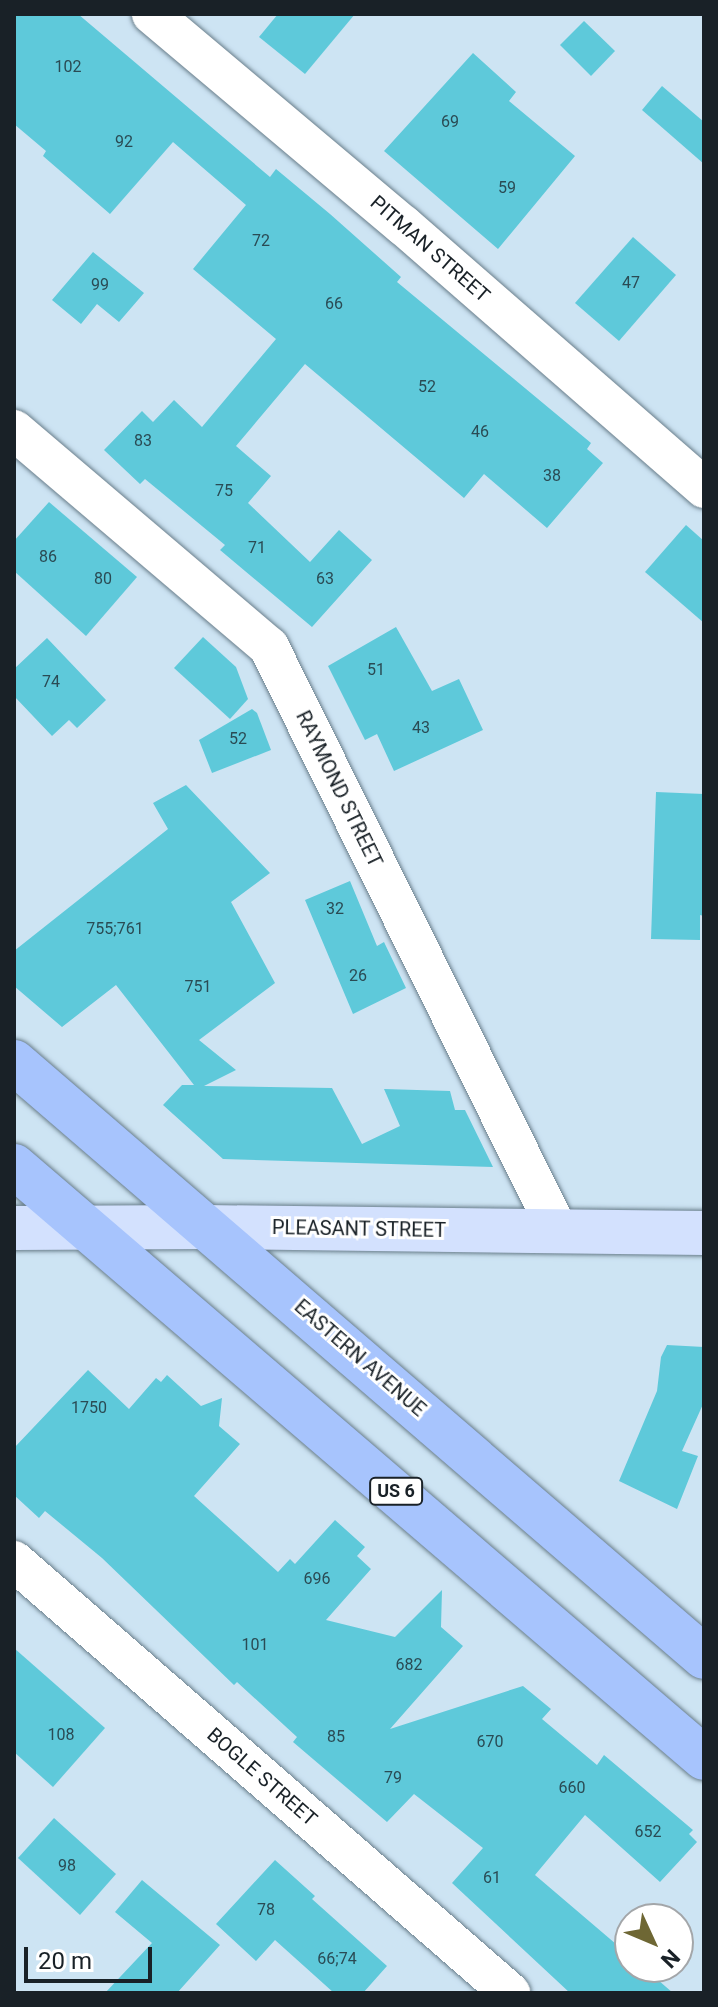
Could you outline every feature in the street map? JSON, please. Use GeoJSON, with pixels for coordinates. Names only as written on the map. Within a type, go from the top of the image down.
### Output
{"type":"FeatureCollection","features":[{"type":"Feature","properties":{"kind":"main road","name":"EASTERN AVENUE"},"geometry":{"type":"LineString","coordinates":[[14,1062],[704,1657]]}},
{"type":"Feature","properties":{"kind":"main road","name":"US 6"},"geometry":{"type":"LineString","coordinates":[[14,1166],[266,1386],[390,1485],[704,1758]]}},
{"type":"Feature","properties":{"kind":"main road","name":"PLEASANT STREET"},"geometry":{"type":"LineString","coordinates":[[14,1228],[704,1233]]}},
{"type":"Feature","properties":{"kind":"street","name":"PITMAN STREET"},"geometry":{"type":"LineString","coordinates":[[152,14],[403,225],[704,488]]}},
{"type":"Feature","properties":{"kind":"street","name":"RAYMOND STREET"},"geometry":{"type":"LineString","coordinates":[[14,430],[269,647],[558,1231]]}},
{"type":"Feature","properties":{"kind":"street","name":"BOGLE STREET"},"geometry":{"type":"LineString","coordinates":[[14,1561],[510,1993]]}},
{"type":"Feature","properties":{"kind":"building"},"geometry":{"type":"Polygon","coordinates":[[[14,14],[78,14],[270,177],[276,169],[330,214],[401,277],[397,282],[591,443],[587,449],[603,463],[547,528],[484,474],[464,498],[305,364],[236,446],[271,476],[248,503],[310,562],[339,530],[372,560],[312,627],[220,550],[225,545],[145,479],[140,484],[104,450],[142,411],[153,422],[174,400],[202,427],[276,339],[193,269],[246,205],[173,142],[110,214],[43,156],[46,151],[14,124],[14,14]]]}},
{"type":"Feature","properties":{"kind":"building"},"geometry":{"type":"Polygon","coordinates":[[[278,14],[355,14],[305,74],[259,37],[278,14]]]}},
{"type":"Feature","properties":{"kind":"building"},"geometry":{"type":"Polygon","coordinates":[[[584,21],[615,51],[591,76],[560,45],[584,21]]]}},
{"type":"Feature","properties":{"kind":"building"},"geometry":{"type":"Polygon","coordinates":[[[473,53],[516,92],[509,101],[575,156],[498,249],[384,151],[473,53]]]}},
{"type":"Feature","properties":{"kind":"building"},"geometry":{"type":"Polygon","coordinates":[[[662,86],[704,122],[704,164],[642,110],[662,86]]]}},
{"type":"Feature","properties":{"kind":"building"},"geometry":{"type":"Polygon","coordinates":[[[633,237],[676,275],[619,341],[575,303],[633,237]]]}},
{"type":"Feature","properties":{"kind":"building"},"geometry":{"type":"Polygon","coordinates":[[[93,252],[144,293],[119,322],[97,304],[81,324],[52,300],[93,252]]]}},
{"type":"Feature","properties":{"kind":"building"},"geometry":{"type":"Polygon","coordinates":[[[49,502],[137,577],[86,636],[14,571],[14,541],[49,502]]]}},
{"type":"Feature","properties":{"kind":"building"},"geometry":{"type":"Polygon","coordinates":[[[686,525],[704,541],[704,623],[645,572],[686,525]]]}},
{"type":"Feature","properties":{"kind":"building"},"geometry":{"type":"Polygon","coordinates":[[[396,627],[432,691],[459,679],[483,730],[394,771],[377,734],[365,740],[328,666],[396,627]]]}},
{"type":"Feature","properties":{"kind":"building"},"geometry":{"type":"Polygon","coordinates":[[[203,637],[236,667],[248,699],[230,719],[174,668],[203,637]]]}},
{"type":"Feature","properties":{"kind":"building"},"geometry":{"type":"Polygon","coordinates":[[[47,638],[106,700],[77,728],[69,720],[52,736],[14,696],[14,669],[47,638]]]}},
{"type":"Feature","properties":{"kind":"building"},"geometry":{"type":"Polygon","coordinates":[[[252,709],[257,713],[271,750],[212,773],[199,740],[252,709]]]}},
{"type":"Feature","properties":{"kind":"building"},"geometry":{"type":"Polygon","coordinates":[[[186,785],[270,873],[231,902],[275,983],[199,1040],[236,1070],[204,1086],[332,1088],[362,1144],[400,1126],[384,1089],[450,1091],[455,1110],[465,1110],[493,1167],[223,1159],[163,1105],[182,1085],[194,1085],[116,985],[62,1027],[14,986],[14,951],[168,829],[153,803],[186,785]]]}},
{"type":"Feature","properties":{"kind":"building"},"geometry":{"type":"Polygon","coordinates":[[[656,792],[704,794],[704,916],[700,915],[700,940],[651,939],[656,792]]]}},
{"type":"Feature","properties":{"kind":"building"},"geometry":{"type":"Polygon","coordinates":[[[350,881],[377,946],[384,942],[406,988],[353,1014],[305,900],[350,881]]]}},
{"type":"Feature","properties":{"kind":"building"},"geometry":{"type":"Polygon","coordinates":[[[667,1345],[704,1347],[704,1402],[682,1451],[698,1456],[677,1509],[619,1481],[657,1391],[661,1357],[667,1345]]]}},
{"type":"Feature","properties":{"kind":"building"},"geometry":{"type":"Polygon","coordinates":[[[88,1370],[129,1409],[156,1378],[161,1382],[167,1375],[201,1406],[222,1398],[219,1426],[240,1444],[194,1496],[278,1572],[290,1559],[295,1564],[335,1520],[365,1547],[357,1556],[371,1569],[326,1620],[395,1637],[442,1590],[441,1627],[463,1646],[390,1729],[523,1686],[551,1709],[542,1719],[597,1765],[604,1755],[693,1830],[689,1834],[697,1842],[660,1882],[585,1815],[535,1875],[614,1942],[614,1983],[661,1983],[673,1993],[570,1993],[452,1883],[483,1848],[414,1794],[387,1822],[293,1742],[297,1737],[237,1682],[234,1685],[102,1558],[45,1511],[39,1518],[14,1495],[14,1448],[88,1370]]]}},
{"type":"Feature","properties":{"kind":"building"},"geometry":{"type":"Polygon","coordinates":[[[14,1648],[105,1728],[53,1787],[14,1752],[14,1648]]]}},
{"type":"Feature","properties":{"kind":"building"},"geometry":{"type":"Polygon","coordinates":[[[54,1818],[116,1874],[80,1915],[18,1858],[54,1818]]]}},
{"type":"Feature","properties":{"kind":"building"},"geometry":{"type":"Polygon","coordinates":[[[275,1860],[315,1896],[312,1899],[387,1966],[363,1993],[334,1993],[275,1940],[256,1961],[216,1924],[275,1860]]]}},
{"type":"Feature","properties":{"kind":"building"},"geometry":{"type":"Polygon","coordinates":[[[142,1880],[220,1945],[177,1993],[105,1993],[152,1943],[115,1912],[142,1880]]]}}]}
